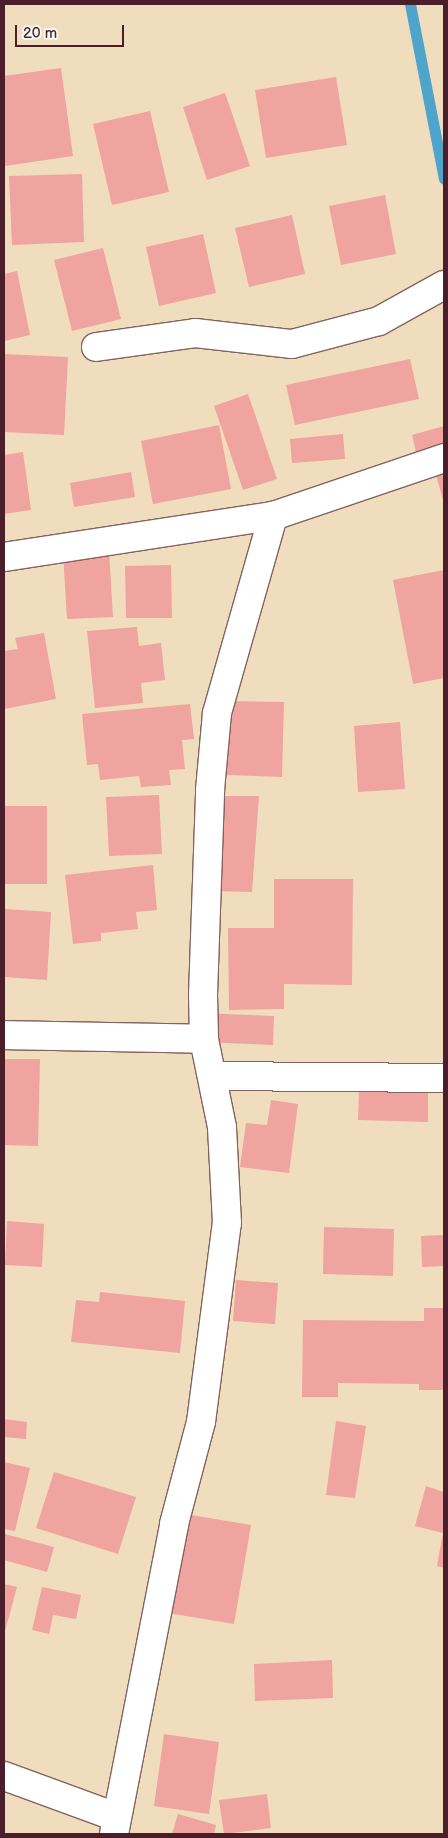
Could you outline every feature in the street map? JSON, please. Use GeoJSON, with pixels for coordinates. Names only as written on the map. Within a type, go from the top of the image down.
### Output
{"type":"FeatureCollection","features":[{"type":"Feature","properties":{"kind":"street"},"geometry":{"type":"LineString","coordinates":[[96,347],[195,333],[292,344],[379,321],[444,285]]}},
{"type":"Feature","properties":{"kind":"street"},"geometry":{"type":"LineString","coordinates":[[4,557],[273,516],[444,458]]}},
{"type":"Feature","properties":{"kind":"street"},"geometry":{"type":"LineString","coordinates":[[4,1776],[115,1826],[174,1524],[201,1422],[227,1223],[214,1076],[204,1039],[202,932],[217,713],[273,516]]}},
{"type":"Feature","properties":{"kind":"street"},"geometry":{"type":"LineString","coordinates":[[4,1035],[204,1039]]}},
{"type":"Feature","properties":{"kind":"street"},"geometry":{"type":"LineString","coordinates":[[214,1076],[444,1078]]}},
{"type":"Feature","properties":{"kind":"building"},"geometry":{"type":"Polygon","coordinates":[[[61,68],[73,156],[5,166],[4,76],[61,68]]]}},
{"type":"Feature","properties":{"kind":"building"},"geometry":{"type":"Polygon","coordinates":[[[336,77],[347,145],[266,158],[255,90],[336,77]]]}},
{"type":"Feature","properties":{"kind":"building"},"geometry":{"type":"Polygon","coordinates":[[[225,93],[250,166],[207,180],[183,107],[225,93]]]}},
{"type":"Feature","properties":{"kind":"building"},"geometry":{"type":"Polygon","coordinates":[[[150,111],[169,192],[112,205],[93,124],[150,111]]]}},
{"type":"Feature","properties":{"kind":"building"},"geometry":{"type":"Polygon","coordinates":[[[82,174],[84,242],[12,245],[9,176],[82,174]]]}},
{"type":"Feature","properties":{"kind":"building"},"geometry":{"type":"Polygon","coordinates":[[[385,195],[396,254],[341,265],[329,206],[385,195]]]}},
{"type":"Feature","properties":{"kind":"building"},"geometry":{"type":"Polygon","coordinates":[[[292,215],[305,274],[249,287],[235,228],[292,215]]]}},
{"type":"Feature","properties":{"kind":"building"},"geometry":{"type":"Polygon","coordinates":[[[203,234],[216,293],[159,306],[146,247],[203,234]]]}},
{"type":"Feature","properties":{"kind":"building"},"geometry":{"type":"Polygon","coordinates":[[[103,248],[121,319],[72,331],[54,260],[103,248]]]}},
{"type":"Feature","properties":{"kind":"building"},"geometry":{"type":"Polygon","coordinates":[[[17,271],[30,335],[4,341],[4,274],[17,271]]]}},
{"type":"Feature","properties":{"kind":"building"},"geometry":{"type":"Polygon","coordinates":[[[4,354],[68,357],[64,435],[4,432],[4,354]]]}},
{"type":"Feature","properties":{"kind":"building"},"geometry":{"type":"Polygon","coordinates":[[[410,359],[419,399],[295,425],[286,385],[410,359]]]}},
{"type":"Feature","properties":{"kind":"building"},"geometry":{"type":"Polygon","coordinates":[[[248,394],[277,479],[243,490],[214,406],[248,394]]]}},
{"type":"Feature","properties":{"kind":"building"},"geometry":{"type":"Polygon","coordinates":[[[219,425],[231,489],[153,504],[141,441],[219,425]]]}},
{"type":"Feature","properties":{"kind":"building"},"geometry":{"type":"Polygon","coordinates":[[[444,426],[444,444],[416,452],[412,435],[444,426]]]}},
{"type":"Feature","properties":{"kind":"building"},"geometry":{"type":"Polygon","coordinates":[[[343,434],[345,459],[292,463],[290,439],[343,434]]]}},
{"type":"Feature","properties":{"kind":"building"},"geometry":{"type":"Polygon","coordinates":[[[23,452],[31,510],[4,514],[4,455],[23,452]]]}},
{"type":"Feature","properties":{"kind":"building"},"geometry":{"type":"Polygon","coordinates":[[[444,465],[444,503],[434,468],[444,465]]]}},
{"type":"Feature","properties":{"kind":"building"},"geometry":{"type":"Polygon","coordinates":[[[131,472],[135,497],[74,507],[70,483],[131,472]]]}},
{"type":"Feature","properties":{"kind":"building"},"geometry":{"type":"Polygon","coordinates":[[[109,550],[113,617],[67,619],[63,553],[109,550]]]}},
{"type":"Feature","properties":{"kind":"building"},"geometry":{"type":"Polygon","coordinates":[[[171,565],[172,618],[126,618],[125,566],[171,565]]]}},
{"type":"Feature","properties":{"kind":"building"},"geometry":{"type":"Polygon","coordinates":[[[444,570],[444,678],[413,684],[393,580],[444,570]]]}},
{"type":"Feature","properties":{"kind":"building"},"geometry":{"type":"Polygon","coordinates":[[[137,627],[139,646],[161,643],[165,680],[141,683],[143,703],[95,708],[87,631],[137,627]]]}},
{"type":"Feature","properties":{"kind":"building"},"geometry":{"type":"Polygon","coordinates":[[[44,633],[56,699],[4,709],[4,651],[18,649],[15,638],[44,633]]]}},
{"type":"Feature","properties":{"kind":"building"},"geometry":{"type":"Polygon","coordinates":[[[228,701],[284,702],[282,777],[225,775],[228,701]]]}},
{"type":"Feature","properties":{"kind":"building"},"geometry":{"type":"Polygon","coordinates":[[[190,704],[194,739],[182,740],[185,769],[169,770],[171,785],[141,787],[139,776],[100,780],[98,764],[87,765],[82,714],[190,704]]]}},
{"type":"Feature","properties":{"kind":"building"},"geometry":{"type":"Polygon","coordinates":[[[400,722],[405,789],[358,792],[354,726],[400,722]]]}},
{"type":"Feature","properties":{"kind":"building"},"geometry":{"type":"Polygon","coordinates":[[[159,795],[162,854],[109,856],[106,797],[159,795]]]}},
{"type":"Feature","properties":{"kind":"building"},"geometry":{"type":"Polygon","coordinates":[[[216,796],[259,796],[252,892],[210,891],[216,796]]]}},
{"type":"Feature","properties":{"kind":"building"},"geometry":{"type":"Polygon","coordinates":[[[4,806],[47,806],[47,884],[4,884],[4,806]]]}},
{"type":"Feature","properties":{"kind":"building"},"geometry":{"type":"Polygon","coordinates":[[[153,865],[157,910],[136,912],[138,929],[101,933],[101,941],[73,944],[65,875],[153,865]]]}},
{"type":"Feature","properties":{"kind":"building"},"geometry":{"type":"Polygon","coordinates":[[[274,879],[353,879],[352,985],[284,984],[284,1009],[229,1010],[228,928],[274,928],[274,879]]]}},
{"type":"Feature","properties":{"kind":"building"},"geometry":{"type":"Polygon","coordinates":[[[4,909],[51,912],[47,980],[4,977],[4,909]]]}},
{"type":"Feature","properties":{"kind":"building"},"geometry":{"type":"Polygon","coordinates":[[[201,1013],[274,1016],[273,1045],[200,1042],[201,1013]]]}},
{"type":"Feature","properties":{"kind":"building"},"geometry":{"type":"Polygon","coordinates":[[[4,1059],[40,1059],[38,1146],[4,1145],[4,1059]]]}},
{"type":"Feature","properties":{"kind":"building"},"geometry":{"type":"Polygon","coordinates":[[[359,1091],[428,1093],[428,1122],[358,1120],[359,1091]]]}},
{"type":"Feature","properties":{"kind":"building"},"geometry":{"type":"Polygon","coordinates":[[[271,1100],[298,1104],[289,1173],[240,1167],[246,1123],[267,1125],[271,1100]]]}},
{"type":"Feature","properties":{"kind":"building"},"geometry":{"type":"Polygon","coordinates":[[[7,1221],[44,1224],[42,1267],[5,1265],[7,1221]]]}},
{"type":"Feature","properties":{"kind":"building"},"geometry":{"type":"Polygon","coordinates":[[[324,1227],[394,1229],[393,1276],[323,1274],[324,1227]]]}},
{"type":"Feature","properties":{"kind":"building"},"geometry":{"type":"Polygon","coordinates":[[[444,1235],[444,1266],[422,1267],[421,1236],[444,1235]]]}},
{"type":"Feature","properties":{"kind":"building"},"geometry":{"type":"Polygon","coordinates":[[[236,1280],[278,1283],[275,1324],[233,1321],[236,1280]]]}},
{"type":"Feature","properties":{"kind":"building"},"geometry":{"type":"Polygon","coordinates":[[[100,1292],[185,1301],[180,1353],[71,1342],[76,1300],[99,1302],[100,1292]]]}},
{"type":"Feature","properties":{"kind":"building"},"geometry":{"type":"Polygon","coordinates":[[[424,1308],[444,1308],[444,1390],[419,1390],[419,1384],[338,1383],[338,1397],[302,1397],[303,1320],[424,1321],[424,1308]]]}},
{"type":"Feature","properties":{"kind":"building"},"geometry":{"type":"Polygon","coordinates":[[[4,1419],[27,1422],[26,1439],[4,1437],[4,1419]]]}},
{"type":"Feature","properties":{"kind":"building"},"geometry":{"type":"Polygon","coordinates":[[[336,1421],[366,1426],[355,1498],[326,1495],[336,1421]]]}},
{"type":"Feature","properties":{"kind":"building"},"geometry":{"type":"Polygon","coordinates":[[[4,1462],[30,1468],[15,1531],[4,1529],[4,1462]]]}},
{"type":"Feature","properties":{"kind":"building"},"geometry":{"type":"Polygon","coordinates":[[[54,1472],[136,1497],[118,1554],[36,1528],[54,1472]]]}},
{"type":"Feature","properties":{"kind":"building"},"geometry":{"type":"Polygon","coordinates":[[[426,1486],[444,1492],[444,1568],[437,1566],[443,1533],[415,1526],[426,1486]]]}},
{"type":"Feature","properties":{"kind":"building"},"geometry":{"type":"Polygon","coordinates":[[[179,1513],[251,1525],[234,1624],[162,1612],[179,1513]]]}},
{"type":"Feature","properties":{"kind":"building"},"geometry":{"type":"Polygon","coordinates":[[[5,1534],[54,1547],[47,1572],[4,1560],[5,1534]]]}},
{"type":"Feature","properties":{"kind":"building"},"geometry":{"type":"Polygon","coordinates":[[[4,1584],[17,1587],[4,1635],[4,1584]]]}},
{"type":"Feature","properties":{"kind":"building"},"geometry":{"type":"Polygon","coordinates":[[[42,1587],[81,1595],[76,1619],[53,1615],[49,1634],[32,1630],[42,1587]]]}},
{"type":"Feature","properties":{"kind":"building"},"geometry":{"type":"Polygon","coordinates":[[[332,1660],[333,1698],[255,1701],[254,1664],[332,1660]]]}},
{"type":"Feature","properties":{"kind":"building"},"geometry":{"type":"Polygon","coordinates":[[[164,1734],[219,1742],[209,1814],[154,1806],[164,1734]]]}},
{"type":"Feature","properties":{"kind":"building"},"geometry":{"type":"Polygon","coordinates":[[[267,1794],[271,1828],[224,1834],[219,1800],[267,1794]]]}},
{"type":"Feature","properties":{"kind":"building"},"geometry":{"type":"Polygon","coordinates":[[[178,1814],[216,1825],[214,1834],[172,1834],[178,1814]]]}},
{"type":"Feature","properties":{"kind":"waterway"},"geometry":{"type":"LineString","coordinates":[[410,4],[444,179]]}}]}
